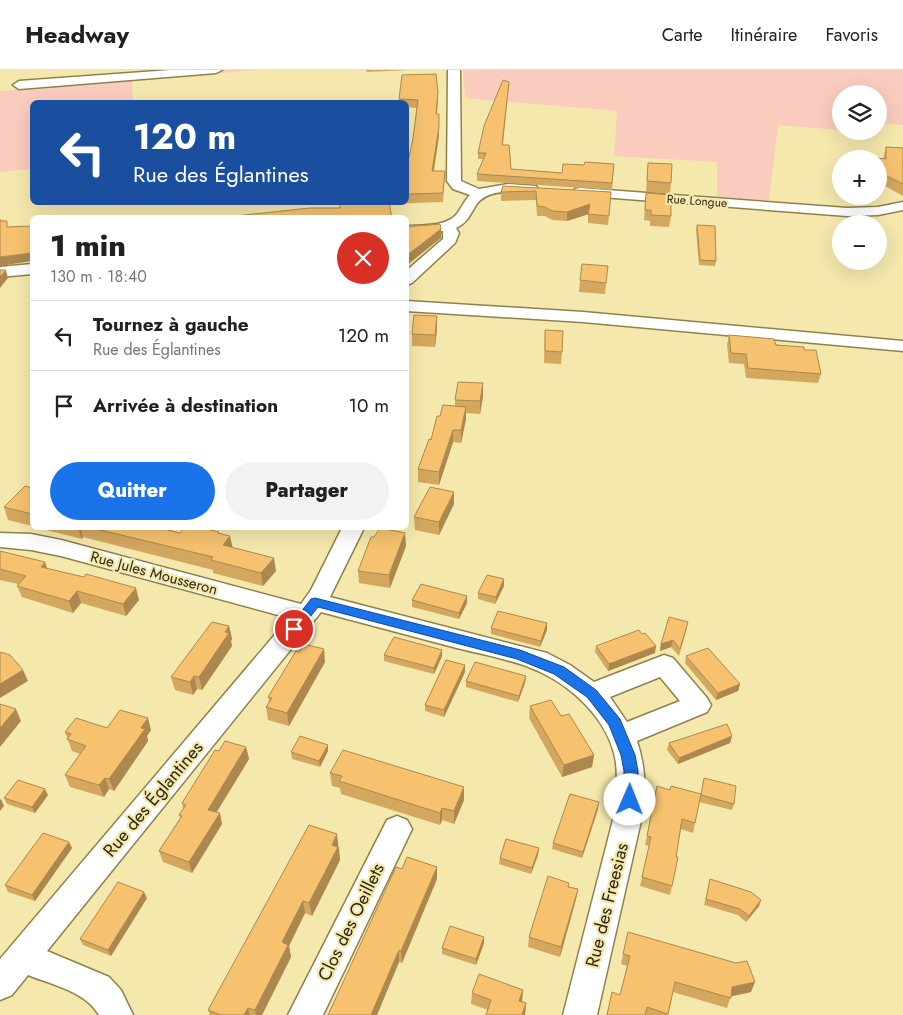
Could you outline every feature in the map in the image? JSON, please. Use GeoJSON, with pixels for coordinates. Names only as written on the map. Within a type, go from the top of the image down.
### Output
{"type":"FeatureCollection","features":[{"type":"Feature","properties":{"kind":"street"},"geometry":{"type":"LineString","coordinates":[[19,85],[216,70]]}},
{"type":"Feature","properties":{"kind":"street"},"geometry":{"type":"LineString","coordinates":[[454,70],[454,181],[458,186],[480,194]]}},
{"type":"Feature","properties":{"kind":"street"},"geometry":{"type":"LineString","coordinates":[[409,231],[447,226],[462,218],[473,199],[480,194],[505,188],[549,190]]}},
{"type":"Feature","properties":{"kind":"street","name":"Rue Longue"},"geometry":{"type":"LineString","coordinates":[[569,192],[847,212],[878,211],[903,206]]}},
{"type":"Feature","properties":{"kind":"street"},"geometry":{"type":"LineString","coordinates":[[409,277],[448,243],[451,233],[447,226]]}},
{"type":"Feature","properties":{"kind":"street"},"geometry":{"type":"LineString","coordinates":[[0,272],[30,269]]}},
{"type":"Feature","properties":{"kind":"street"},"geometry":{"type":"LineString","coordinates":[[409,306],[583,317],[903,346]]}},
{"type":"Feature","properties":{"kind":"street","name":"Rue des Églantines"},"geometry":{"type":"LineString","coordinates":[[0,984],[311,608],[352,530]]}},
{"type":"Feature","properties":{"kind":"street","name":"Rue Jules Mousseron"},"geometry":{"type":"LineString","coordinates":[[0,540],[31,542],[61,548],[311,608]]}},
{"type":"Feature","properties":{"kind":"street","name":"Rue des Freesias"},"geometry":{"type":"LineString","coordinates":[[311,608],[538,660],[559,670],[592,694],[606,710],[622,736],[631,771],[630,811],[580,1015]]}},
{"type":"Feature","properties":{"kind":"street"},"geometry":{"type":"LineString","coordinates":[[592,694],[664,665],[698,705],[622,736]]}},
{"type":"Feature","properties":{"kind":"street","name":"Clos des Oeillets"},"geometry":{"type":"LineString","coordinates":[[305,1015],[397,829]]}},
{"type":"Feature","properties":{"kind":"street"},"geometry":{"type":"LineString","coordinates":[[22,958],[102,990],[109,997],[116,1015]]}},
{"type":"Feature","properties":{"kind":"shaded area"},"geometry":{"type":"Polygon","coordinates":[[[227,70],[257,70],[132,81],[133,100],[30,100],[30,169],[0,172],[0,91],[16,90],[17,87],[49,89],[53,85],[227,70]]]}},
{"type":"Feature","properties":{"kind":"shaded area"},"geometry":{"type":"Polygon","coordinates":[[[463,70],[903,70],[903,125],[887,124],[887,85],[832,85],[832,129],[778,125],[769,200],[717,197],[717,162],[614,156],[617,111],[465,98],[463,70]]]}},
{"type":"Feature","properties":{"kind":"building"},"geometry":{"type":"Polygon","coordinates":[[[436,74],[438,92],[436,114],[439,114],[439,127],[432,171],[445,171],[443,193],[409,194],[409,157],[418,100],[399,99],[402,75],[436,74]]]}},
{"type":"Feature","properties":{"kind":"building"},"geometry":{"type":"Polygon","coordinates":[[[503,80],[509,82],[502,145],[509,145],[511,169],[562,173],[563,164],[584,165],[585,162],[614,164],[612,183],[477,174],[486,153],[478,153],[484,126],[503,80]]]}},
{"type":"Feature","properties":{"kind":"building"},"geometry":{"type":"Polygon","coordinates":[[[886,147],[903,148],[903,184],[887,177],[886,147]]]}},
{"type":"Feature","properties":{"kind":"building"},"geometry":{"type":"Polygon","coordinates":[[[648,163],[672,164],[671,183],[647,181],[648,163]]]}},
{"type":"Feature","properties":{"kind":"building"},"geometry":{"type":"Polygon","coordinates":[[[503,186],[611,192],[609,216],[588,214],[590,204],[567,212],[552,211],[545,207],[537,206],[536,191],[501,192],[503,186]]]}},
{"type":"Feature","properties":{"kind":"building"},"geometry":{"type":"Polygon","coordinates":[[[646,193],[671,195],[671,216],[651,215],[651,210],[645,210],[646,193]]]}},
{"type":"Feature","properties":{"kind":"building"},"geometry":{"type":"Polygon","coordinates":[[[340,205],[390,205],[391,215],[245,215],[310,208],[340,208],[340,205]]]}},
{"type":"Feature","properties":{"kind":"building"},"geometry":{"type":"Polygon","coordinates":[[[0,220],[7,221],[7,227],[30,226],[30,253],[0,257],[0,220]]]}},
{"type":"Feature","properties":{"kind":"building"},"geometry":{"type":"Polygon","coordinates":[[[440,224],[441,229],[409,254],[409,227],[440,224]]]}},
{"type":"Feature","properties":{"kind":"building"},"geometry":{"type":"Polygon","coordinates":[[[697,225],[715,226],[716,261],[700,260],[697,225]]]}},
{"type":"Feature","properties":{"kind":"building"},"geometry":{"type":"Polygon","coordinates":[[[582,264],[608,266],[606,283],[580,280],[582,264]]]}},
{"type":"Feature","properties":{"kind":"building"},"geometry":{"type":"Polygon","coordinates":[[[0,270],[6,270],[0,277],[0,270]]]}},
{"type":"Feature","properties":{"kind":"building"},"geometry":{"type":"Polygon","coordinates":[[[414,315],[437,316],[435,335],[412,334],[414,315]]]}},
{"type":"Feature","properties":{"kind":"building"},"geometry":{"type":"Polygon","coordinates":[[[545,330],[563,331],[562,352],[545,351],[545,330]]]}},
{"type":"Feature","properties":{"kind":"building"},"geometry":{"type":"Polygon","coordinates":[[[729,335],[774,339],[776,345],[816,350],[821,374],[748,368],[746,354],[731,353],[729,335]]]}},
{"type":"Feature","properties":{"kind":"building"},"geometry":{"type":"Polygon","coordinates":[[[458,382],[483,383],[480,401],[455,400],[458,382]]]}},
{"type":"Feature","properties":{"kind":"building"},"geometry":{"type":"Polygon","coordinates":[[[443,405],[466,407],[461,430],[453,430],[439,472],[418,469],[429,439],[431,440],[437,416],[440,416],[443,405]]]}},
{"type":"Feature","properties":{"kind":"building"},"geometry":{"type":"Polygon","coordinates":[[[25,486],[30,487],[30,514],[4,507],[25,486]]]}},
{"type":"Feature","properties":{"kind":"building"},"geometry":{"type":"Polygon","coordinates":[[[430,487],[454,492],[439,522],[414,517],[430,487]]]}},
{"type":"Feature","properties":{"kind":"building"},"geometry":{"type":"Polygon","coordinates":[[[100,530],[168,530],[180,533],[182,530],[210,530],[230,536],[223,545],[274,558],[261,573],[211,560],[213,557],[100,530]]]}},
{"type":"Feature","properties":{"kind":"building"},"geometry":{"type":"Polygon","coordinates":[[[379,530],[405,533],[389,575],[358,571],[371,537],[374,537],[379,530]]]}},
{"type":"Feature","properties":{"kind":"building"},"geometry":{"type":"Polygon","coordinates":[[[0,551],[45,562],[41,567],[84,577],[86,574],[136,588],[123,604],[77,591],[69,601],[17,586],[26,576],[0,569],[0,551]]]}},
{"type":"Feature","properties":{"kind":"building"},"geometry":{"type":"Polygon","coordinates":[[[487,575],[504,579],[496,597],[478,593],[487,575]]]}},
{"type":"Feature","properties":{"kind":"building"},"geometry":{"type":"Polygon","coordinates":[[[421,584],[467,596],[459,613],[412,600],[421,584]]]}},
{"type":"Feature","properties":{"kind":"building"},"geometry":{"type":"Polygon","coordinates":[[[498,611],[547,623],[541,641],[491,628],[498,611]]]}},
{"type":"Feature","properties":{"kind":"building"},"geometry":{"type":"Polygon","coordinates":[[[669,617],[688,622],[680,649],[673,640],[661,644],[669,617]]]}},
{"type":"Feature","properties":{"kind":"building"},"geometry":{"type":"Polygon","coordinates":[[[212,622],[229,626],[225,632],[229,633],[199,677],[194,676],[190,682],[171,677],[212,622]]]}},
{"type":"Feature","properties":{"kind":"building"},"geometry":{"type":"Polygon","coordinates":[[[639,630],[642,634],[645,633],[656,646],[609,664],[596,646],[639,630]]]}},
{"type":"Feature","properties":{"kind":"building"},"geometry":{"type":"Polygon","coordinates":[[[394,637],[442,650],[434,668],[384,655],[394,637]]]}},
{"type":"Feature","properties":{"kind":"building"},"geometry":{"type":"Polygon","coordinates":[[[304,644],[324,649],[287,713],[266,707],[272,698],[268,697],[296,651],[299,652],[304,644]]]}},
{"type":"Feature","properties":{"kind":"building"},"geometry":{"type":"Polygon","coordinates":[[[708,648],[740,684],[718,693],[686,656],[708,648]]]}},
{"type":"Feature","properties":{"kind":"building"},"geometry":{"type":"Polygon","coordinates":[[[0,652],[10,655],[23,670],[0,684],[0,652]]]}},
{"type":"Feature","properties":{"kind":"building"},"geometry":{"type":"Polygon","coordinates":[[[446,660],[465,665],[444,710],[425,705],[446,660]]]}},
{"type":"Feature","properties":{"kind":"building"},"geometry":{"type":"Polygon","coordinates":[[[475,662],[526,676],[519,696],[466,681],[475,662]]]}},
{"type":"Feature","properties":{"kind":"building"},"geometry":{"type":"Polygon","coordinates":[[[551,700],[561,716],[569,714],[594,755],[564,765],[530,706],[551,700]]]}},
{"type":"Feature","properties":{"kind":"building"},"geometry":{"type":"Polygon","coordinates":[[[0,704],[16,709],[0,728],[0,704]]]}},
{"type":"Feature","properties":{"kind":"building"},"geometry":{"type":"Polygon","coordinates":[[[120,710],[148,718],[141,728],[145,729],[109,779],[105,778],[99,785],[65,775],[86,746],[67,739],[71,734],[65,732],[76,718],[107,728],[120,710]]]}},
{"type":"Feature","properties":{"kind":"building"},"geometry":{"type":"Polygon","coordinates":[[[727,724],[732,736],[679,758],[669,743],[727,724]]]}},
{"type":"Feature","properties":{"kind":"building"},"geometry":{"type":"Polygon","coordinates":[[[300,736],[328,745],[319,761],[291,752],[300,736]]]}},
{"type":"Feature","properties":{"kind":"building"},"geometry":{"type":"Polygon","coordinates":[[[225,741],[246,747],[208,810],[220,813],[189,862],[159,851],[182,816],[179,815],[186,805],[182,803],[215,750],[219,751],[225,741]]]}},
{"type":"Feature","properties":{"kind":"building"},"geometry":{"type":"Polygon","coordinates":[[[343,750],[464,787],[454,811],[442,808],[440,813],[339,781],[342,776],[330,773],[343,750]]]}},
{"type":"Feature","properties":{"kind":"building"},"geometry":{"type":"Polygon","coordinates":[[[704,778],[736,786],[734,804],[701,795],[704,778]]]}},
{"type":"Feature","properties":{"kind":"building"},"geometry":{"type":"Polygon","coordinates":[[[18,780],[45,789],[32,807],[4,798],[18,780]]]}},
{"type":"Feature","properties":{"kind":"building"},"geometry":{"type":"Polygon","coordinates":[[[657,786],[670,790],[671,786],[701,794],[695,823],[682,819],[676,857],[678,857],[672,886],[642,877],[651,837],[647,836],[657,786]]]}},
{"type":"Feature","properties":{"kind":"building"},"geometry":{"type":"Polygon","coordinates":[[[570,794],[599,802],[583,852],[553,843],[570,794]]]}},
{"type":"Feature","properties":{"kind":"building"},"geometry":{"type":"Polygon","coordinates":[[[309,825],[337,834],[332,845],[338,847],[309,903],[303,901],[282,942],[288,945],[255,1010],[248,1008],[244,1015],[221,1015],[208,1010],[309,825]]]}},
{"type":"Feature","properties":{"kind":"building"},"geometry":{"type":"Polygon","coordinates":[[[43,833],[69,842],[32,895],[5,885],[43,833]]]}},
{"type":"Feature","properties":{"kind":"building"},"geometry":{"type":"Polygon","coordinates":[[[506,839],[539,848],[532,868],[500,858],[506,839]]]}},
{"type":"Feature","properties":{"kind":"building"},"geometry":{"type":"Polygon","coordinates":[[[407,857],[437,867],[371,1015],[328,1015],[396,867],[402,869],[407,857]]]}},
{"type":"Feature","properties":{"kind":"building"},"geometry":{"type":"Polygon","coordinates":[[[548,876],[569,883],[568,887],[578,889],[561,947],[529,937],[548,876]]]}},
{"type":"Feature","properties":{"kind":"building"},"geometry":{"type":"Polygon","coordinates":[[[710,879],[751,892],[761,900],[749,916],[740,909],[706,899],[710,879]]]}},
{"type":"Feature","properties":{"kind":"building"},"geometry":{"type":"Polygon","coordinates":[[[118,882],[144,892],[108,950],[80,939],[118,882]]]}},
{"type":"Feature","properties":{"kind":"building"},"geometry":{"type":"Polygon","coordinates":[[[450,926],[484,937],[476,959],[442,948],[450,926]]]}},
{"type":"Feature","properties":{"kind":"building"},"geometry":{"type":"Polygon","coordinates":[[[628,932],[736,963],[747,961],[755,982],[732,987],[731,998],[675,982],[668,1014],[647,1007],[645,1015],[607,1015],[612,992],[620,995],[630,956],[623,954],[628,932]]]}},
{"type":"Feature","properties":{"kind":"building"},"geometry":{"type":"Polygon","coordinates":[[[479,974],[523,990],[519,1001],[526,1003],[522,1015],[486,1015],[491,1000],[472,993],[479,974]]]}},
{"type":"Feature","properties":{"kind":"route"},"geometry":{"type":"LineString","coordinates":[[294,629],[315,602],[538,660],[559,670],[592,694],[615,723],[622,736],[628,755],[631,771],[630,800]]}}]}
